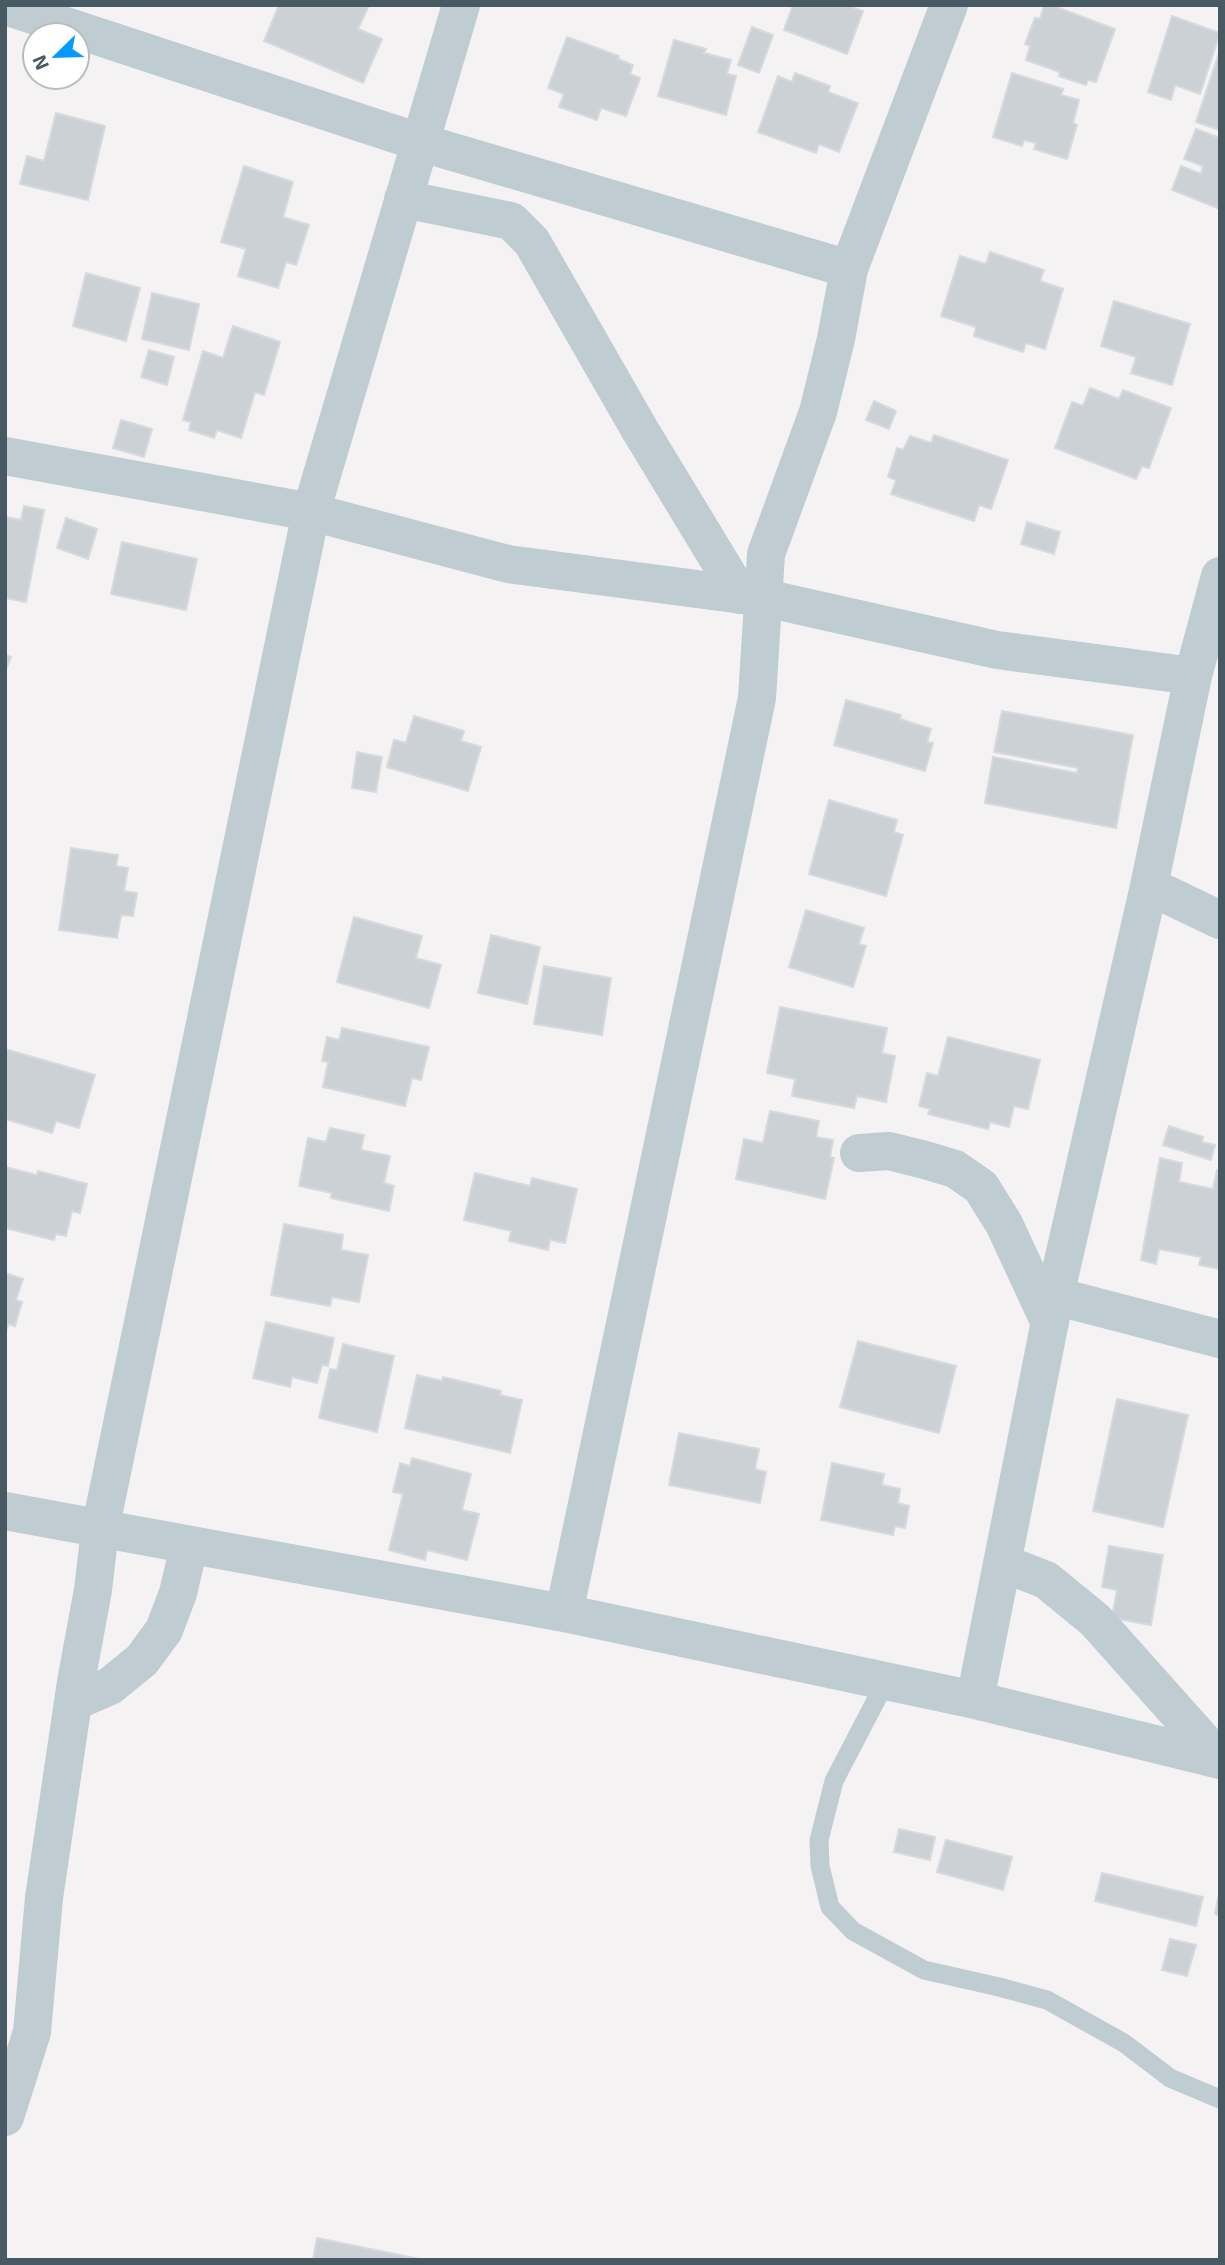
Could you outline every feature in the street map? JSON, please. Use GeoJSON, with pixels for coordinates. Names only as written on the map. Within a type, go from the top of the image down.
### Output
{"type":"FeatureCollection","features":[{"type":"Feature","properties":{"kind":"street"},"geometry":{"type":"LineString","coordinates":[[5,2117],[32,2032],[44,1898],[73,1702],[93,1590],[100,1530],[311,512],[461,5]]}},
{"type":"Feature","properties":{"kind":"street"},"geometry":{"type":"LineString","coordinates":[[564,1613],[757,698],[752,597],[780,511],[818,412],[836,340],[849,269],[949,5]]}},
{"type":"Feature","properties":{"kind":"street"},"geometry":{"type":"LineString","coordinates":[[5,6],[419,142],[849,269]]}},
{"type":"Feature","properties":{"kind":"street"},"geometry":{"type":"LineString","coordinates":[[402,199],[511,221],[532,242],[640,430],[752,597]]}},
{"type":"Feature","properties":{"kind":"street"},"geometry":{"type":"LineString","coordinates":[[5,456],[311,512],[508,564],[752,597],[997,650],[1193,676]]}},
{"type":"Feature","properties":{"kind":"street"},"geometry":{"type":"LineString","coordinates":[[975,1700],[1052,1310],[1149,887],[1193,676],[1220,576]]}},
{"type":"Feature","properties":{"kind":"street"},"geometry":{"type":"LineString","coordinates":[[1149,887],[1220,920]]}},
{"type":"Feature","properties":{"kind":"street"},"geometry":{"type":"LineString","coordinates":[[859,1153],[889,1151],[925,1160],[955,1169],[981,1187],[1052,1310]]}},
{"type":"Feature","properties":{"kind":"street"},"geometry":{"type":"LineString","coordinates":[[1052,1310],[1220,1339]]}},
{"type":"Feature","properties":{"kind":"street"},"geometry":{"type":"LineString","coordinates":[[5,1511],[564,1613],[975,1700],[1220,1760]]}},
{"type":"Feature","properties":{"kind":"street"},"geometry":{"type":"LineString","coordinates":[[73,1702],[110,1686],[142,1660],[164,1630],[178,1593],[189,1546]]}},
{"type":"Feature","properties":{"kind":"street"},"geometry":{"type":"LineString","coordinates":[[1002,1563],[1046,1580],[1095,1620],[1220,1760]]}},
{"type":"Feature","properties":{"kind":"lane"},"geometry":{"type":"LineString","coordinates":[[886,1681],[834,1781],[819,1840],[820,1866],[830,1907],[853,1931],[924,1970],[1047,2000],[1124,2043],[1170,2078],[1220,2099]]}},
{"type":"Feature","properties":{"kind":"building"},"geometry":{"type":"Polygon","coordinates":[[[279,5],[369,5],[358,29],[382,39],[363,83],[264,41],[279,5]]]}},
{"type":"Feature","properties":{"kind":"building"},"geometry":{"type":"Polygon","coordinates":[[[793,5],[855,5],[854,8],[863,11],[847,54],[784,30],[793,5]]]}},
{"type":"Feature","properties":{"kind":"building"},"geometry":{"type":"Polygon","coordinates":[[[1044,5],[1051,5],[1115,29],[1096,82],[1088,80],[1086,85],[1026,60],[1030,46],[1025,44],[1035,18],[1040,19],[1044,5]]]}},
{"type":"Feature","properties":{"kind":"building"},"geometry":{"type":"Polygon","coordinates":[[[1172,16],[1220,33],[1200,94],[1175,85],[1171,100],[1148,92],[1172,16]]]}},
{"type":"Feature","properties":{"kind":"building"},"geometry":{"type":"Polygon","coordinates":[[[752,27],[773,35],[759,73],[738,65],[752,27]]]}},
{"type":"Feature","properties":{"kind":"building"},"geometry":{"type":"Polygon","coordinates":[[[567,37],[619,56],[618,59],[633,65],[630,74],[640,78],[626,116],[601,108],[597,120],[559,107],[564,94],[548,88],[567,37]]]}},
{"type":"Feature","properties":{"kind":"building"},"geometry":{"type":"Polygon","coordinates":[[[674,40],[706,49],[704,53],[731,60],[727,74],[736,76],[726,115],[658,96],[674,40]]]}},
{"type":"Feature","properties":{"kind":"building"},"geometry":{"type":"Polygon","coordinates":[[[1220,50],[1220,130],[1196,122],[1220,50]]]}},
{"type":"Feature","properties":{"kind":"building"},"geometry":{"type":"Polygon","coordinates":[[[795,73],[830,86],[828,92],[858,103],[839,152],[819,144],[816,153],[758,132],[778,76],[792,82],[795,73]]]}},
{"type":"Feature","properties":{"kind":"building"},"geometry":{"type":"Polygon","coordinates":[[[1012,73],[1063,89],[1061,95],[1079,100],[1073,123],[1077,125],[1067,159],[1034,149],[1036,143],[1024,140],[1022,146],[993,137],[1012,73]]]}},
{"type":"Feature","properties":{"kind":"building"},"geometry":{"type":"Polygon","coordinates":[[[56,113],[105,126],[88,200],[20,184],[27,156],[44,161],[56,113]]]}},
{"type":"Feature","properties":{"kind":"building"},"geometry":{"type":"Polygon","coordinates":[[[1196,129],[1220,138],[1220,209],[1172,190],[1181,166],[1201,174],[1203,166],[1184,159],[1196,129]]]}},
{"type":"Feature","properties":{"kind":"building"},"geometry":{"type":"Polygon","coordinates":[[[244,166],[293,182],[283,217],[309,225],[296,265],[286,262],[278,288],[238,276],[246,249],[221,242],[244,166]]]}},
{"type":"Feature","properties":{"kind":"building"},"geometry":{"type":"Polygon","coordinates":[[[990,252],[1044,270],[1040,281],[1063,289],[1045,349],[1026,343],[1023,352],[974,336],[976,327],[941,316],[960,256],[986,264],[990,252]]]}},
{"type":"Feature","properties":{"kind":"building"},"geometry":{"type":"Polygon","coordinates":[[[86,273],[140,288],[126,341],[73,326],[86,273]]]}},
{"type":"Feature","properties":{"kind":"building"},"geometry":{"type":"Polygon","coordinates":[[[152,293],[199,304],[189,350],[142,339],[152,293]]]}},
{"type":"Feature","properties":{"kind":"building"},"geometry":{"type":"Polygon","coordinates":[[[1114,301],[1190,324],[1172,385],[1131,373],[1136,357],[1101,346],[1114,301]]]}},
{"type":"Feature","properties":{"kind":"building"},"geometry":{"type":"Polygon","coordinates":[[[233,326],[280,342],[264,395],[255,392],[241,438],[217,430],[214,438],[189,430],[191,422],[183,420],[203,351],[223,358],[233,326]]]}},
{"type":"Feature","properties":{"kind":"building"},"geometry":{"type":"Polygon","coordinates":[[[149,350],[174,357],[167,385],[141,377],[149,350]]]}},
{"type":"Feature","properties":{"kind":"building"},"geometry":{"type":"Polygon","coordinates":[[[1090,388],[1119,399],[1123,390],[1171,408],[1149,468],[1142,466],[1136,479],[1055,448],[1072,402],[1083,406],[1090,388]]]}},
{"type":"Feature","properties":{"kind":"building"},"geometry":{"type":"Polygon","coordinates":[[[874,401],[896,411],[889,429],[866,420],[874,401]]]}},
{"type":"Feature","properties":{"kind":"building"},"geometry":{"type":"Polygon","coordinates":[[[121,420],[152,429],[144,457],[113,448],[121,420]]]}},
{"type":"Feature","properties":{"kind":"building"},"geometry":{"type":"Polygon","coordinates":[[[934,435],[1008,460],[991,509],[979,505],[974,521],[891,494],[896,480],[888,477],[897,448],[903,450],[910,436],[931,443],[934,435]]]}},
{"type":"Feature","properties":{"kind":"building"},"geometry":{"type":"Polygon","coordinates":[[[24,506],[44,510],[26,602],[5,598],[5,517],[21,520],[24,506]]]}},
{"type":"Feature","properties":{"kind":"building"},"geometry":{"type":"Polygon","coordinates":[[[66,518],[97,529],[88,559],[57,548],[66,518]]]}},
{"type":"Feature","properties":{"kind":"building"},"geometry":{"type":"Polygon","coordinates":[[[1027,522],[1060,532],[1054,554],[1021,544],[1027,522]]]}},
{"type":"Feature","properties":{"kind":"building"},"geometry":{"type":"Polygon","coordinates":[[[122,542],[197,559],[186,610],[111,594],[122,542]]]}},
{"type":"Feature","properties":{"kind":"building"},"geometry":{"type":"Polygon","coordinates":[[[5,655],[11,657],[5,672],[5,655]]]}},
{"type":"Feature","properties":{"kind":"building"},"geometry":{"type":"Polygon","coordinates":[[[846,700],[901,715],[900,719],[931,729],[927,742],[933,743],[925,771],[834,745],[846,700]]]}},
{"type":"Feature","properties":{"kind":"building"},"geometry":{"type":"Polygon","coordinates":[[[1002,711],[1133,735],[1116,828],[985,803],[993,757],[1077,773],[1078,768],[994,752],[1002,711]]]}},
{"type":"Feature","properties":{"kind":"building"},"geometry":{"type":"Polygon","coordinates":[[[414,716],[464,731],[461,741],[481,747],[468,791],[387,767],[394,740],[406,743],[414,716]]]}},
{"type":"Feature","properties":{"kind":"building"},"geometry":{"type":"Polygon","coordinates":[[[357,752],[382,757],[376,792],[352,788],[357,752]]]}},
{"type":"Feature","properties":{"kind":"building"},"geometry":{"type":"Polygon","coordinates":[[[829,800],[897,820],[894,832],[903,835],[886,896],[809,874],[829,800]]]}},
{"type":"Feature","properties":{"kind":"building"},"geometry":{"type":"Polygon","coordinates":[[[71,848],[118,855],[116,866],[128,868],[124,891],[137,893],[133,916],[121,915],[117,938],[59,930],[71,848]]]}},
{"type":"Feature","properties":{"kind":"building"},"geometry":{"type":"Polygon","coordinates":[[[806,910],[864,928],[859,944],[866,946],[853,987],[789,967],[806,910]]]}},
{"type":"Feature","properties":{"kind":"building"},"geometry":{"type":"Polygon","coordinates":[[[354,917],[422,936],[416,958],[441,965],[429,1008],[337,982],[354,917]]]}},
{"type":"Feature","properties":{"kind":"building"},"geometry":{"type":"Polygon","coordinates":[[[491,935],[540,947],[527,1004],[478,993],[491,935]]]}},
{"type":"Feature","properties":{"kind":"building"},"geometry":{"type":"Polygon","coordinates":[[[544,966],[611,978],[602,1035],[534,1024],[544,966]]]}},
{"type":"Feature","properties":{"kind":"building"},"geometry":{"type":"Polygon","coordinates":[[[780,1007],[887,1028],[882,1053],[895,1056],[886,1102],[857,1096],[854,1108],[792,1096],[795,1079],[767,1073],[780,1007]]]}},
{"type":"Feature","properties":{"kind":"building"},"geometry":{"type":"Polygon","coordinates":[[[342,1028],[429,1047],[421,1080],[412,1078],[405,1106],[323,1087],[328,1062],[322,1061],[327,1037],[339,1040],[342,1028]]]}},
{"type":"Feature","properties":{"kind":"building"},"geometry":{"type":"Polygon","coordinates":[[[948,1037],[1040,1060],[1028,1109],[1014,1106],[1009,1127],[990,1122],[988,1129],[928,1114],[930,1109],[919,1106],[927,1073],[938,1076],[948,1037]]]}},
{"type":"Feature","properties":{"kind":"building"},"geometry":{"type":"Polygon","coordinates":[[[5,1049],[95,1075],[79,1128],[56,1121],[52,1133],[5,1119],[5,1049]]]}},
{"type":"Feature","properties":{"kind":"building"},"geometry":{"type":"Polygon","coordinates":[[[770,1111],[819,1121],[816,1137],[833,1140],[830,1157],[834,1158],[825,1199],[736,1179],[744,1139],[763,1143],[770,1111]]]}},
{"type":"Feature","properties":{"kind":"building"},"geometry":{"type":"Polygon","coordinates":[[[1169,1126],[1203,1137],[1202,1142],[1215,1145],[1211,1160],[1163,1145],[1169,1126]]]}},
{"type":"Feature","properties":{"kind":"building"},"geometry":{"type":"Polygon","coordinates":[[[330,1128],[364,1135],[361,1150],[390,1156],[384,1183],[394,1186],[389,1211],[331,1198],[332,1193],[299,1186],[308,1138],[326,1142],[330,1128]]]}},
{"type":"Feature","properties":{"kind":"building"},"geometry":{"type":"Polygon","coordinates":[[[1160,1158],[1182,1163],[1179,1182],[1213,1189],[1217,1170],[1220,1170],[1220,1269],[1199,1265],[1201,1257],[1159,1249],[1156,1264],[1141,1260],[1160,1158]]]}},
{"type":"Feature","properties":{"kind":"building"},"geometry":{"type":"Polygon","coordinates":[[[5,1167],[37,1175],[38,1171],[87,1184],[80,1213],[72,1211],[66,1236],[56,1234],[54,1240],[5,1228],[5,1167]]]}},
{"type":"Feature","properties":{"kind":"building"},"geometry":{"type":"Polygon","coordinates":[[[475,1173],[530,1186],[532,1178],[577,1189],[565,1243],[550,1240],[548,1250],[509,1241],[511,1231],[464,1220],[475,1173]]]}},
{"type":"Feature","properties":{"kind":"building"},"geometry":{"type":"Polygon","coordinates":[[[284,1224],[343,1235],[341,1250],[368,1255],[359,1302],[332,1297],[330,1306],[271,1295],[284,1224]]]}},
{"type":"Feature","properties":{"kind":"building"},"geometry":{"type":"Polygon","coordinates":[[[5,1273],[23,1279],[16,1300],[22,1302],[15,1326],[8,1324],[5,1334],[5,1273]]]}},
{"type":"Feature","properties":{"kind":"building"},"geometry":{"type":"Polygon","coordinates":[[[266,1322],[334,1338],[328,1366],[322,1365],[317,1383],[292,1377],[290,1387],[253,1378],[266,1322]]]}},
{"type":"Feature","properties":{"kind":"building"},"geometry":{"type":"Polygon","coordinates":[[[858,1341],[956,1366],[939,1433],[840,1407],[858,1341]]]}},
{"type":"Feature","properties":{"kind":"building"},"geometry":{"type":"Polygon","coordinates":[[[343,1344],[394,1356],[377,1432],[319,1418],[330,1369],[337,1370],[343,1344]]]}},
{"type":"Feature","properties":{"kind":"building"},"geometry":{"type":"Polygon","coordinates":[[[417,1375],[442,1381],[443,1377],[501,1391],[500,1395],[522,1400],[510,1453],[405,1428],[417,1375]]]}},
{"type":"Feature","properties":{"kind":"building"},"geometry":{"type":"Polygon","coordinates":[[[1117,1399],[1188,1415],[1163,1527],[1093,1511],[1117,1399]]]}},
{"type":"Feature","properties":{"kind":"building"},"geometry":{"type":"Polygon","coordinates":[[[679,1433],[759,1449],[755,1469],[766,1472],[760,1503],[669,1485],[679,1433]]]}},
{"type":"Feature","properties":{"kind":"building"},"geometry":{"type":"Polygon","coordinates":[[[412,1458],[471,1474],[462,1510],[479,1514],[467,1560],[427,1550],[425,1560],[389,1550],[403,1494],[393,1492],[400,1463],[410,1466],[412,1458]]]}},
{"type":"Feature","properties":{"kind":"building"},"geometry":{"type":"Polygon","coordinates":[[[832,1463],[884,1474],[882,1485],[900,1489],[898,1503],[909,1506],[905,1528],[895,1526],[893,1535],[821,1520],[832,1463]]]}},
{"type":"Feature","properties":{"kind":"building"},"geometry":{"type":"Polygon","coordinates":[[[1109,1546],[1163,1555],[1151,1625],[1112,1618],[1117,1590],[1102,1587],[1109,1546]]]}},
{"type":"Feature","properties":{"kind":"building"},"geometry":{"type":"Polygon","coordinates":[[[899,1829],[935,1837],[930,1860],[894,1852],[899,1829]]]}},
{"type":"Feature","properties":{"kind":"building"},"geometry":{"type":"Polygon","coordinates":[[[946,1840],[1012,1857],[1003,1890],[937,1872],[946,1840]]]}},
{"type":"Feature","properties":{"kind":"building"},"geometry":{"type":"Polygon","coordinates":[[[1102,1873],[1203,1897],[1196,1926],[1095,1901],[1102,1873]]]}},
{"type":"Feature","properties":{"kind":"building"},"geometry":{"type":"Polygon","coordinates":[[[1220,1898],[1220,1916],[1215,1914],[1220,1898]]]}},
{"type":"Feature","properties":{"kind":"building"},"geometry":{"type":"Polygon","coordinates":[[[1170,1939],[1196,1945],[1187,1976],[1162,1970],[1170,1939]]]}},
{"type":"Feature","properties":{"kind":"building"},"geometry":{"type":"Polygon","coordinates":[[[317,2238],[424,2260],[313,2260],[317,2238]]]}}]}
